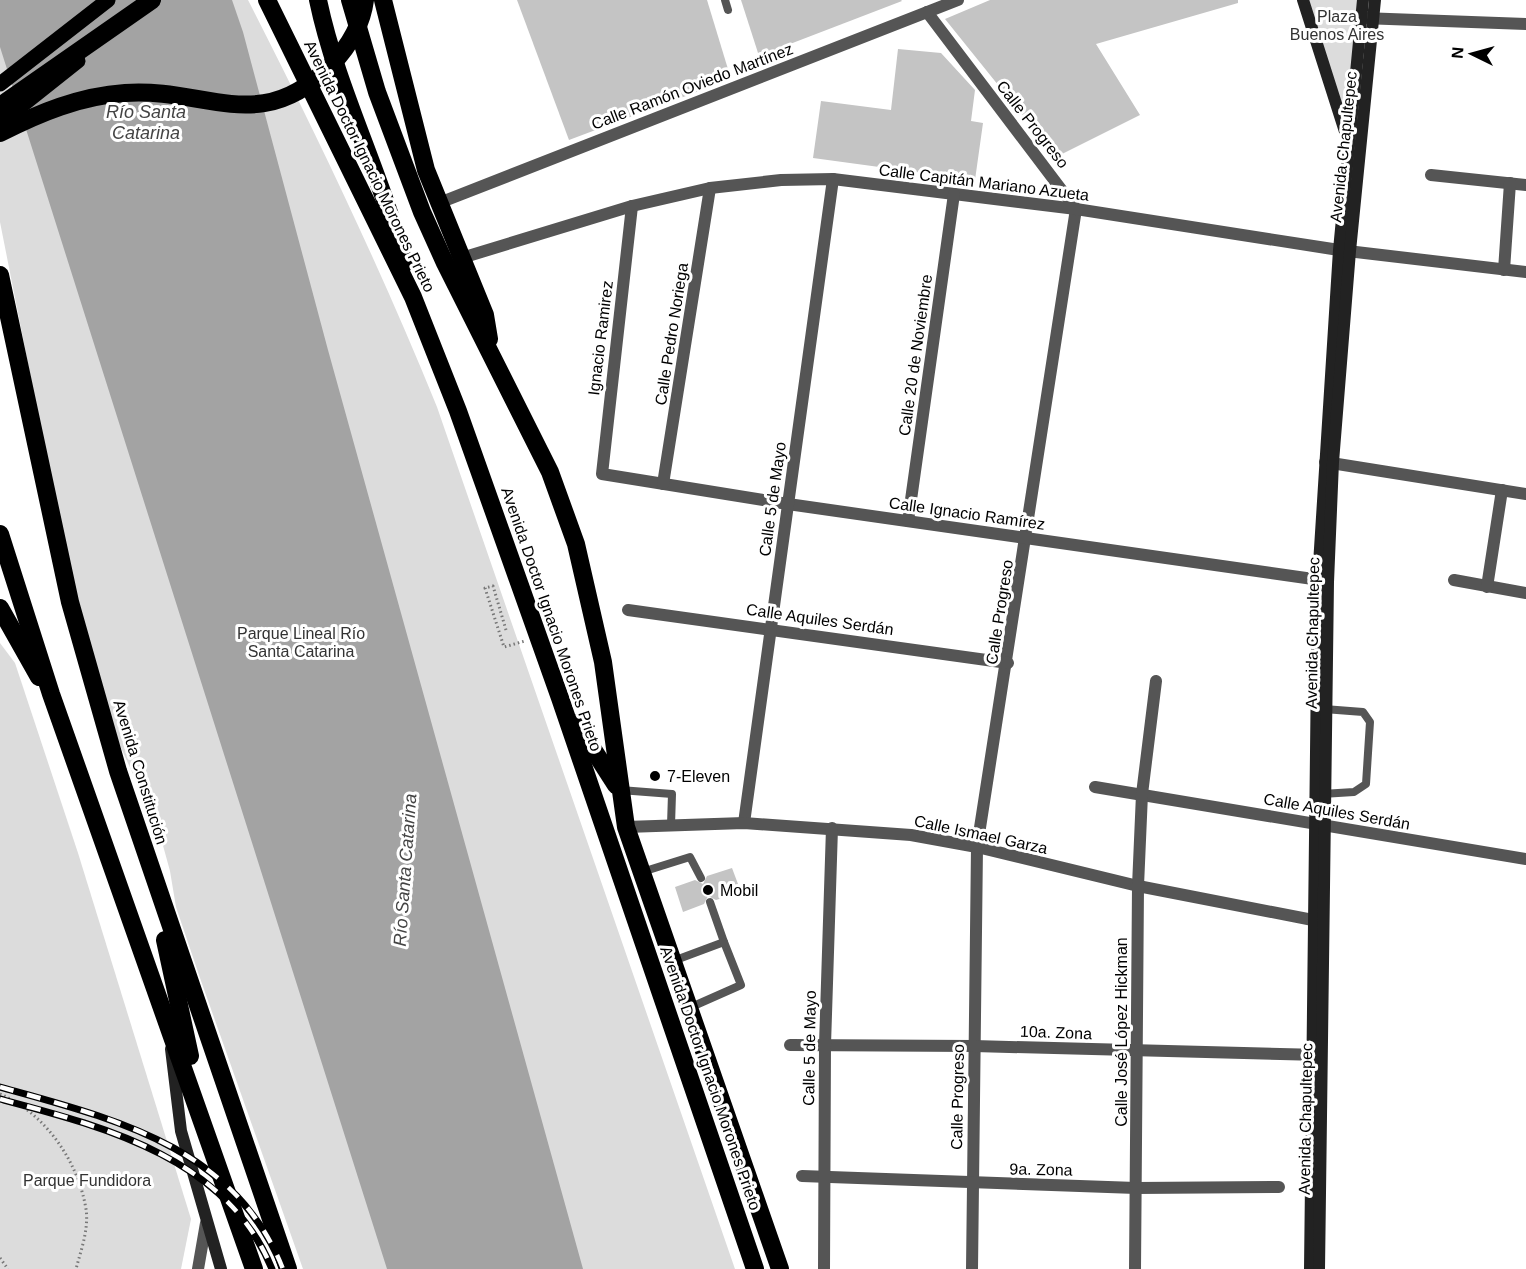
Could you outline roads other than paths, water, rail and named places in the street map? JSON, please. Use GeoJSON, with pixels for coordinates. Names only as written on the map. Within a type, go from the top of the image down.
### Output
{"type":"FeatureCollection","features":[{"type":"Feature","properties":{"kind":"highway"},"geometry":{"type":"LineString","coordinates":[[0,106],[154,0]]}},
{"type":"Feature","properties":{"kind":"highway","name":"Avenida Doctor Ignacio Morones Prieto"},"geometry":{"type":"LineString","coordinates":[[267,0],[413,297],[458,411],[561,698],[755,1269]]}},
{"type":"Feature","properties":{"kind":"highway"},"geometry":{"type":"LineString","coordinates":[[318,0],[338,77],[397,234],[413,297]]}},
{"type":"Feature","properties":{"kind":"highway","name":"Avenida Doctor Ignacio Morones Prieto"},"geometry":{"type":"LineString","coordinates":[[350,0],[377,92],[422,212],[485,315],[491,356],[550,472],[576,544],[603,662],[626,827],[780,1269]]}},
{"type":"Feature","properties":{"kind":"highway"},"geometry":{"type":"LineString","coordinates":[[0,133],[30,118],[69,104],[126,93],[164,94],[235,106],[285,97],[315,80],[341,54],[363,14],[365,0]]}},
{"type":"Feature","properties":{"kind":"highway"},"geometry":{"type":"LineString","coordinates":[[383,0],[410,114],[439,203],[453,261]]}},
{"type":"Feature","properties":{"kind":"highway","name":"Avenida Constitución"},"geometry":{"type":"LineString","coordinates":[[0,275],[70,602],[118,771],[288,1269]]}},
{"type":"Feature","properties":{"kind":"highway"},"geometry":{"type":"LineString","coordinates":[[0,534],[51,694],[254,1269]]}},
{"type":"Feature","properties":{"kind":"highway"},"geometry":{"type":"LineString","coordinates":[[0,574],[28,618]]}},
{"type":"Feature","properties":{"kind":"highway"},"geometry":{"type":"LineString","coordinates":[[0,608],[30,664],[51,694]]}},
{"type":"Feature","properties":{"kind":"highway"},"geometry":{"type":"LineString","coordinates":[[561,698],[619,789]]}},
{"type":"Feature","properties":{"kind":"highway"},"geometry":{"type":"LineString","coordinates":[[145,850],[208,1136]]}},
{"type":"Feature","properties":{"kind":"main road"},"geometry":{"type":"LineString","coordinates":[[0,84],[108,0]]}},
{"type":"Feature","properties":{"kind":"main road"},"geometry":{"type":"LineString","coordinates":[[0,123],[154,0]]}},
{"type":"Feature","properties":{"kind":"main road"},"geometry":{"type":"LineString","coordinates":[[1303,0],[1349,145],[1359,156]]}},
{"type":"Feature","properties":{"kind":"main road"},"geometry":{"type":"LineString","coordinates":[[1344,250],[1349,145],[1367,18],[1363,0]]}},
{"type":"Feature","properties":{"kind":"main road","name":"Avenida Chapultepec"},"geometry":{"type":"LineString","coordinates":[[1319,1269],[1317,1055],[1323,581],[1328,462],[1344,250],[1359,156],[1367,18],[1374,0]]}},
{"type":"Feature","properties":{"kind":"main road"},"geometry":{"type":"LineString","coordinates":[[168,1023],[181,1131],[221,1269]]}},
{"type":"Feature","properties":{"kind":"main road"},"geometry":{"type":"LineString","coordinates":[[1310,1269],[1317,1055]]}},
{"type":"Feature","properties":{"kind":"street","name":"Calle Ramón Oviedo Martínez"},"geometry":{"type":"LineString","coordinates":[[439,203],[951,1]]}},
{"type":"Feature","properties":{"kind":"street","name":"Calle Progreso"},"geometry":{"type":"LineString","coordinates":[[927,12],[1076,209],[1008,663],[977,847],[972,1269]]}},
{"type":"Feature","properties":{"kind":"street"},"geometry":{"type":"LineString","coordinates":[[1367,18],[1526,24]]}},
{"type":"Feature","properties":{"kind":"street"},"geometry":{"type":"LineString","coordinates":[[1431,175],[1526,185]]}},
{"type":"Feature","properties":{"kind":"street","name":"Calle Capitán Mariano Azueta"},"geometry":{"type":"LineString","coordinates":[[453,261],[632,206],[711,189],[781,180],[833,179],[1076,209],[1344,250],[1526,272]]}},
{"type":"Feature","properties":{"kind":"street","name":"Calle 5 de Mayo"},"geometry":{"type":"LineString","coordinates":[[744,823],[833,179]]}},
{"type":"Feature","properties":{"kind":"street"},"geometry":{"type":"LineString","coordinates":[[1504,270],[1509,183]]}},
{"type":"Feature","properties":{"kind":"street","name":"Calle Pedro Noriega"},"geometry":{"type":"LineString","coordinates":[[663,484],[711,189]]}},
{"type":"Feature","properties":{"kind":"street","name":"Calle 20 de Noviembre"},"geometry":{"type":"LineString","coordinates":[[908,521],[954,194]]}},
{"type":"Feature","properties":{"kind":"street","name":"Ignacio Ramirez"},"geometry":{"type":"LineString","coordinates":[[602,474],[632,206]]}},
{"type":"Feature","properties":{"kind":"street"},"geometry":{"type":"LineString","coordinates":[[1328,462],[1526,494]]}},
{"type":"Feature","properties":{"kind":"street","name":"Calle Ignacio Ramírez"},"geometry":{"type":"LineString","coordinates":[[602,474],[788,504],[1323,581]]}},
{"type":"Feature","properties":{"kind":"street"},"geometry":{"type":"LineString","coordinates":[[1487,587],[1502,490]]}},
{"type":"Feature","properties":{"kind":"street"},"geometry":{"type":"LineString","coordinates":[[1454,580],[1526,593]]}},
{"type":"Feature","properties":{"kind":"street","name":"Calle Aquiles Serdán"},"geometry":{"type":"LineString","coordinates":[[628,610],[772,628],[1008,663]]}},
{"type":"Feature","properties":{"kind":"street","name":"Calle José López Hickman"},"geometry":{"type":"LineString","coordinates":[[1135,1269],[1138,886],[1142,794],[1156,681]]}},
{"type":"Feature","properties":{"kind":"street","name":"Calle Aquiles Serdán"},"geometry":{"type":"LineString","coordinates":[[1095,787],[1526,859]]}},
{"type":"Feature","properties":{"kind":"street","name":"Calle Ismael Garza"},"geometry":{"type":"LineString","coordinates":[[626,827],[744,823],[832,828],[911,836],[977,847],[1138,886],[1320,921]]}},
{"type":"Feature","properties":{"kind":"street","name":"Calle 5 de Mayo"},"geometry":{"type":"LineString","coordinates":[[824,1269],[825,1045],[832,828]]}},
{"type":"Feature","properties":{"kind":"street","name":"10a. Zona"},"geometry":{"type":"LineString","coordinates":[[790,1045],[974,1046],[1317,1055]]}},
{"type":"Feature","properties":{"kind":"street","name":"9a. Zona"},"geometry":{"type":"LineString","coordinates":[[802,1176],[972,1184],[1136,1188],[1279,1187]]}},
{"type":"Feature","properties":{"kind":"street"},"geometry":{"type":"LineString","coordinates":[[198,1269],[206,1223]]}},
{"type":"Feature","properties":{"kind":"lane"},"geometry":{"type":"LineString","coordinates":[[725,0],[728,10]]}},
{"type":"Feature","properties":{"kind":"lane"},"geometry":{"type":"LineString","coordinates":[[1322,709],[1363,712],[1370,722],[1366,784],[1354,792],[1322,794]]}},
{"type":"Feature","properties":{"kind":"lane"},"geometry":{"type":"LineString","coordinates":[[619,789],[672,794],[671,825]]}},
{"type":"Feature","properties":{"kind":"lane"},"geometry":{"type":"LineString","coordinates":[[641,872],[690,857],[701,878]]}},
{"type":"Feature","properties":{"kind":"lane"},"geometry":{"type":"LineString","coordinates":[[688,1008],[741,985],[710,902]]}},
{"type":"Feature","properties":{"kind":"lane"},"geometry":{"type":"LineString","coordinates":[[672,961],[724,942]]}},
{"type":"Feature","properties":{"kind":"water","name":"Río Santa Catarina"},"geometry":{"type":"Polygon","coordinates":[[[0,0],[232,0],[243,32],[328,350],[583,1269],[387,1269],[0,47],[0,0]]]}},
{"type":"Feature","properties":{"kind":"railway"},"geometry":{"type":"LineString","coordinates":[[0,1087],[127,1126],[167,1144],[203,1166],[235,1194],[262,1227],[283,1269]]}},
{"type":"Feature","properties":{"kind":"railway"},"geometry":{"type":"LineString","coordinates":[[0,1099],[120,1136],[158,1153],[194,1174],[225,1200],[252,1231],[272,1269]]}},
{"type":"Feature","properties":{"kind":"place","name":"7-Eleven"},"geometry":{"type":"Point","coordinates":[655,776]}},
{"type":"Feature","properties":{"kind":"place","name":"Mobil"},"geometry":{"type":"Point","coordinates":[708,890]}},
{"type":"Feature","properties":{"kind":"park label","name":"Plaza Buenos Aires"},"geometry":{"type":"Point","coordinates":[1337,25]}},
{"type":"Feature","properties":{"kind":"park label","name":"Parque Lineal Río Santa Catarina"},"geometry":{"type":"Point","coordinates":[301,642]}},
{"type":"Feature","properties":{"kind":"park label","name":"Parque Fundidora"},"geometry":{"type":"Point","coordinates":[87,1180]}}]}
